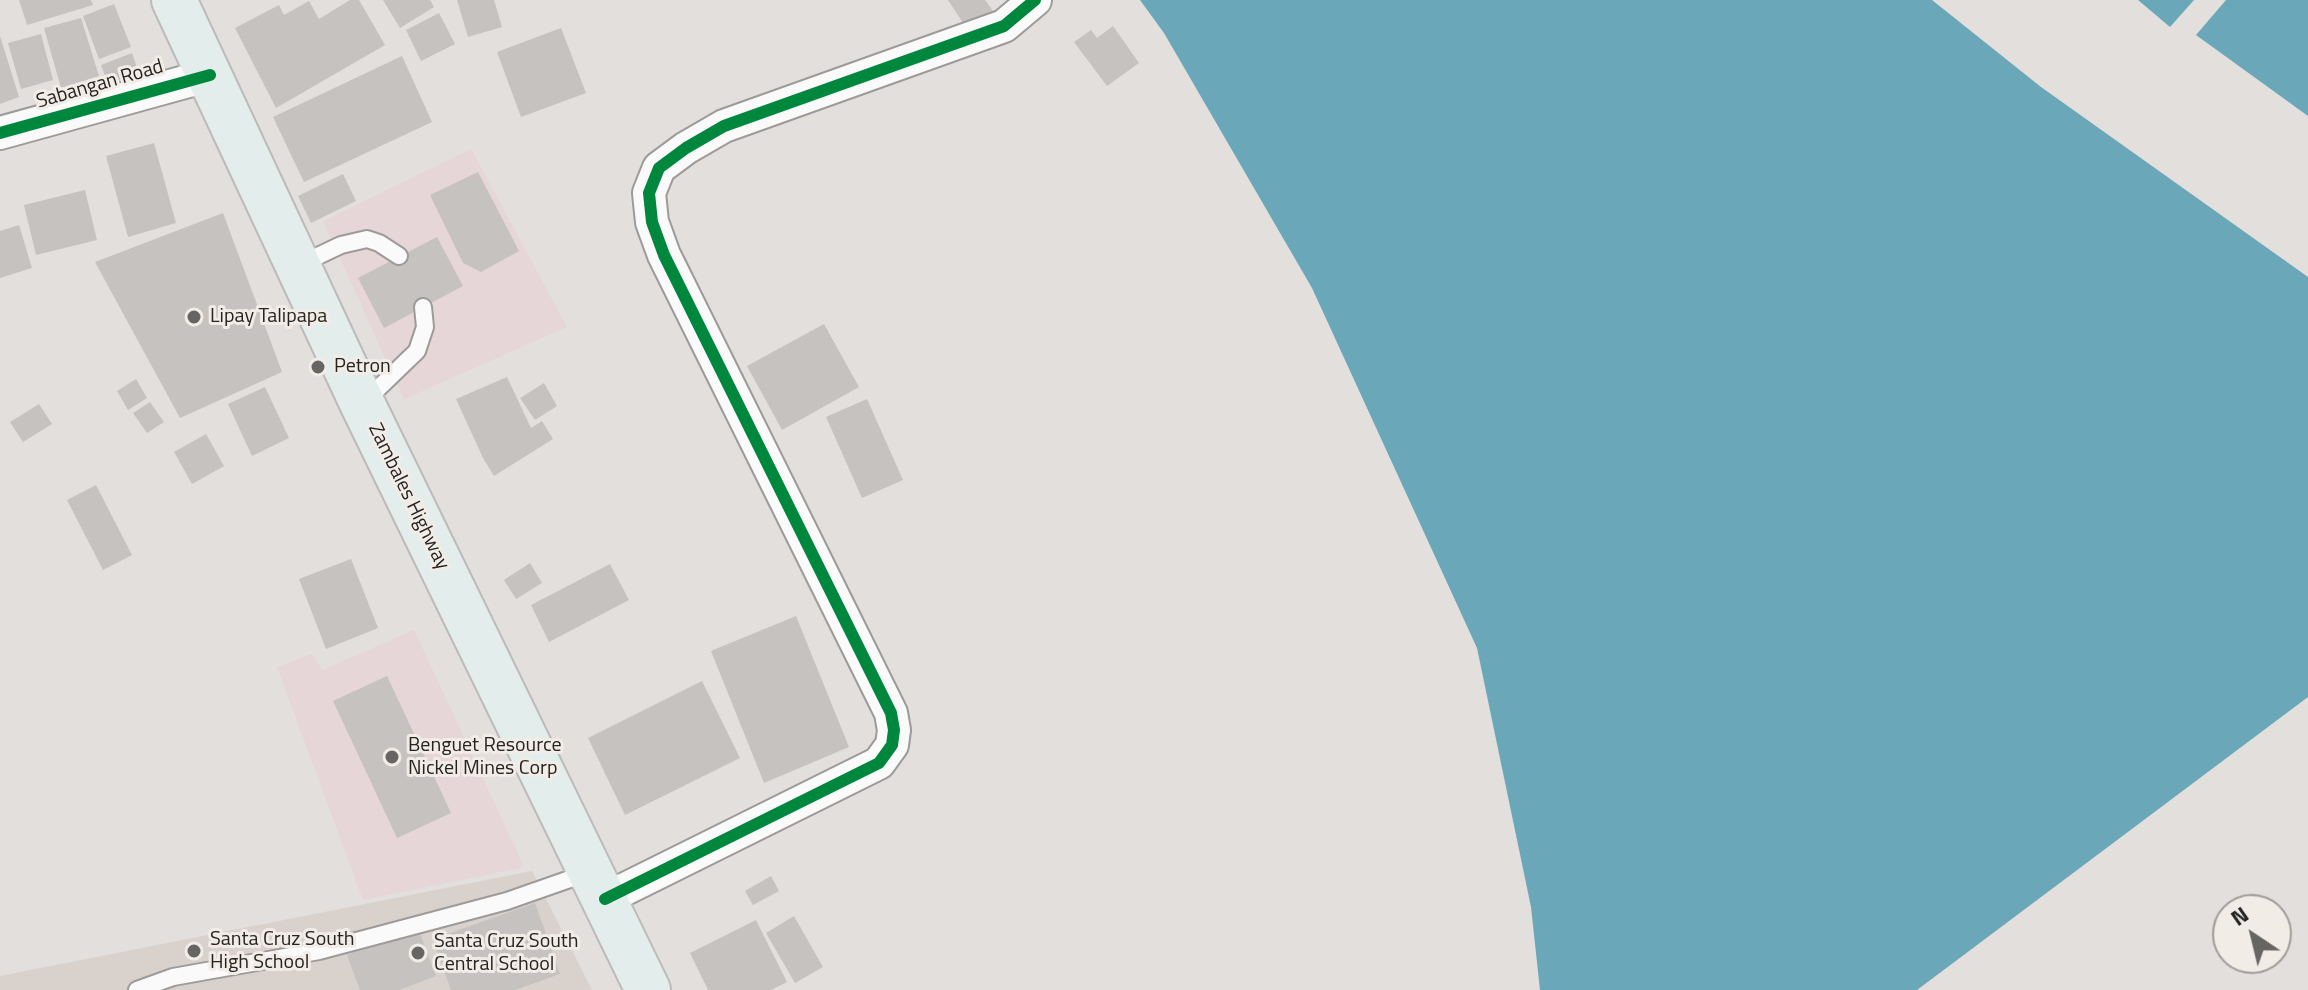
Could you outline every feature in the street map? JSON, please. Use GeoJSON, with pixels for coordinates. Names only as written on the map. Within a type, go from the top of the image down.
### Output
{"type":"FeatureCollection","features":[{"type":"Feature","properties":{"kind":"main road","name":"Zambales Highway"},"geometry":{"type":"LineString","coordinates":[[174,0],[362,403],[648,990]]}},
{"type":"Feature","properties":{"kind":"street"},"geometry":{"type":"LineString","coordinates":[[598,885],[879,763],[892,745],[894,730],[891,713],[664,255],[652,222],[649,193],[659,168],[724,126],[1004,26],[1035,0]]}},
{"type":"Feature","properties":{"kind":"street","name":"Sabangan Road"},"geometry":{"type":"LineString","coordinates":[[0,133],[210,75]]}},
{"type":"Feature","properties":{"kind":"lane"},"geometry":{"type":"LineString","coordinates":[[299,265],[341,245],[367,239],[399,256]]}},
{"type":"Feature","properties":{"kind":"lane"},"geometry":{"type":"LineString","coordinates":[[362,403],[417,351],[425,327],[423,307]]}},
{"type":"Feature","properties":{"kind":"lane"},"geometry":{"type":"LineString","coordinates":[[137,990],[173,977],[319,951],[507,901],[598,885]]}},
{"type":"Feature","properties":{"kind":"shaded area"},"geometry":{"type":"Polygon","coordinates":[[[471,149],[567,327],[404,399],[323,221],[471,149]]]}},
{"type":"Feature","properties":{"kind":"shaded area"},"geometry":{"type":"Polygon","coordinates":[[[414,630],[524,867],[363,900],[277,667],[312,654],[322,670],[414,630]]]}},
{"type":"Feature","properties":{"kind":"shaded area","name":"Santa Cruz South Central School"},"geometry":{"type":"Polygon","coordinates":[[[532,871],[592,990],[0,990],[0,976],[532,871]]]}},
{"type":"Feature","properties":{"kind":"water"},"geometry":{"type":"Polygon","coordinates":[[[1140,0],[1932,0],[2041,87],[2308,277],[2308,697],[1917,990],[1540,990],[1531,907],[1477,648],[1312,288],[1164,33],[1140,0]]]}},
{"type":"Feature","properties":{"kind":"water"},"geometry":{"type":"Polygon","coordinates":[[[2138,0],[2194,0],[2170,27],[2138,0]]]}},
{"type":"Feature","properties":{"kind":"water"},"geometry":{"type":"Polygon","coordinates":[[[2226,0],[2308,0],[2308,116],[2196,35],[2226,0]]]}},
{"type":"Feature","properties":{"kind":"building"},"geometry":{"type":"Polygon","coordinates":[[[19,0],[91,0],[93,5],[27,25],[19,0]]]}},
{"type":"Feature","properties":{"kind":"building"},"geometry":{"type":"Polygon","coordinates":[[[350,0],[359,0],[385,45],[276,108],[235,28],[279,5],[284,15],[309,1],[319,19],[350,0]]]}},
{"type":"Feature","properties":{"kind":"building"},"geometry":{"type":"Polygon","coordinates":[[[383,0],[430,0],[434,7],[400,28],[383,0]]]}},
{"type":"Feature","properties":{"kind":"building"},"geometry":{"type":"Polygon","coordinates":[[[457,0],[494,0],[502,27],[468,37],[457,0]]]}},
{"type":"Feature","properties":{"kind":"building"},"geometry":{"type":"Polygon","coordinates":[[[948,0],[985,0],[993,11],[967,29],[948,0]]]}},
{"type":"Feature","properties":{"kind":"building"},"geometry":{"type":"Polygon","coordinates":[[[114,4],[131,47],[99,59],[83,16],[114,4]]]}},
{"type":"Feature","properties":{"kind":"building"},"geometry":{"type":"Polygon","coordinates":[[[439,13],[455,44],[421,61],[406,30],[439,13]]]}},
{"type":"Feature","properties":{"kind":"building"},"geometry":{"type":"Polygon","coordinates":[[[81,18],[99,76],[61,88],[44,28],[81,18]]]}},
{"type":"Feature","properties":{"kind":"building"},"geometry":{"type":"Polygon","coordinates":[[[1113,26],[1139,63],[1107,86],[1074,42],[1091,30],[1097,38],[1113,26]]]}},
{"type":"Feature","properties":{"kind":"building"},"geometry":{"type":"Polygon","coordinates":[[[561,28],[586,93],[521,117],[497,52],[561,28]]]}},
{"type":"Feature","properties":{"kind":"building"},"geometry":{"type":"Polygon","coordinates":[[[41,34],[53,80],[21,89],[8,43],[41,34]]]}},
{"type":"Feature","properties":{"kind":"building"},"geometry":{"type":"Polygon","coordinates":[[[0,36],[19,97],[0,104],[0,36]]]}},
{"type":"Feature","properties":{"kind":"building"},"geometry":{"type":"Polygon","coordinates":[[[132,53],[143,85],[113,97],[101,65],[132,53]]]}},
{"type":"Feature","properties":{"kind":"building"},"geometry":{"type":"Polygon","coordinates":[[[402,56],[432,122],[304,182],[273,117],[402,56]]]}},
{"type":"Feature","properties":{"kind":"building"},"geometry":{"type":"Polygon","coordinates":[[[154,143],[176,223],[128,237],[106,156],[154,143]]]}},
{"type":"Feature","properties":{"kind":"building"},"geometry":{"type":"Polygon","coordinates":[[[478,172],[519,251],[481,272],[463,263],[430,195],[478,172]]]}},
{"type":"Feature","properties":{"kind":"building"},"geometry":{"type":"Polygon","coordinates":[[[343,174],[356,201],[311,223],[298,196],[343,174]]]}},
{"type":"Feature","properties":{"kind":"building"},"geometry":{"type":"Polygon","coordinates":[[[85,190],[97,240],[36,255],[24,205],[85,190]]]}},
{"type":"Feature","properties":{"kind":"building","name":"Lipay Talipapa"},"geometry":{"type":"Polygon","coordinates":[[[223,213],[282,372],[180,418],[95,262],[223,213]]]}},
{"type":"Feature","properties":{"kind":"building"},"geometry":{"type":"Polygon","coordinates":[[[19,225],[32,268],[0,278],[0,231],[19,225]]]}},
{"type":"Feature","properties":{"kind":"building"},"geometry":{"type":"Polygon","coordinates":[[[437,237],[463,286],[384,328],[358,278],[437,237]]]}},
{"type":"Feature","properties":{"kind":"building"},"geometry":{"type":"Polygon","coordinates":[[[824,324],[859,387],[782,430],[747,366],[824,324]]]}},
{"type":"Feature","properties":{"kind":"building"},"geometry":{"type":"Polygon","coordinates":[[[507,377],[531,428],[542,421],[553,439],[494,476],[456,399],[507,377]]]}},
{"type":"Feature","properties":{"kind":"building"},"geometry":{"type":"Polygon","coordinates":[[[136,379],[147,398],[128,410],[117,391],[136,379]]]}},
{"type":"Feature","properties":{"kind":"building"},"geometry":{"type":"Polygon","coordinates":[[[544,383],[557,406],[535,420],[520,398],[544,383]]]}},
{"type":"Feature","properties":{"kind":"building"},"geometry":{"type":"Polygon","coordinates":[[[265,387],[289,438],[252,456],[228,404],[265,387]]]}},
{"type":"Feature","properties":{"kind":"building"},"geometry":{"type":"Polygon","coordinates":[[[867,399],[903,480],[862,498],[826,417],[867,399]]]}},
{"type":"Feature","properties":{"kind":"building"},"geometry":{"type":"Polygon","coordinates":[[[150,402],[164,422],[147,433],[133,413],[150,402]]]}},
{"type":"Feature","properties":{"kind":"building"},"geometry":{"type":"Polygon","coordinates":[[[39,404],[52,424],[23,442],[10,422],[39,404]]]}},
{"type":"Feature","properties":{"kind":"building"},"geometry":{"type":"Polygon","coordinates":[[[206,434],[224,466],[192,484],[174,452],[206,434]]]}},
{"type":"Feature","properties":{"kind":"building"},"geometry":{"type":"Polygon","coordinates":[[[96,485],[132,555],[103,570],[67,500],[96,485]]]}},
{"type":"Feature","properties":{"kind":"building"},"geometry":{"type":"Polygon","coordinates":[[[351,559],[378,628],[326,649],[299,579],[351,559]]]}},
{"type":"Feature","properties":{"kind":"building"},"geometry":{"type":"Polygon","coordinates":[[[530,563],[542,583],[516,599],[504,580],[530,563]]]}},
{"type":"Feature","properties":{"kind":"building"},"geometry":{"type":"Polygon","coordinates":[[[610,564],[629,600],[549,642],[531,605],[610,564]]]}},
{"type":"Feature","properties":{"kind":"building"},"geometry":{"type":"Polygon","coordinates":[[[796,616],[849,747],[764,783],[711,651],[796,616]]]}},
{"type":"Feature","properties":{"kind":"building","name":"Benguet Resource Nickel Mines Corp"},"geometry":{"type":"Polygon","coordinates":[[[387,676],[451,813],[397,838],[333,701],[387,676]]]}},
{"type":"Feature","properties":{"kind":"building"},"geometry":{"type":"Polygon","coordinates":[[[702,681],[740,758],[625,815],[588,738],[702,681]]]}},
{"type":"Feature","properties":{"kind":"building"},"geometry":{"type":"Polygon","coordinates":[[[771,876],[779,891],[753,905],[745,891],[771,876]]]}},
{"type":"Feature","properties":{"kind":"building"},"geometry":{"type":"Polygon","coordinates":[[[535,903],[560,974],[515,990],[451,990],[433,939],[535,903]]]}},
{"type":"Feature","properties":{"kind":"building"},"geometry":{"type":"Polygon","coordinates":[[[794,916],[823,967],[795,983],[766,933],[794,916]]]}},
{"type":"Feature","properties":{"kind":"building"},"geometry":{"type":"Polygon","coordinates":[[[756,920],[787,982],[771,990],[708,990],[690,953],[756,920]]]}},
{"type":"Feature","properties":{"kind":"building"},"geometry":{"type":"Polygon","coordinates":[[[418,928],[436,976],[399,990],[360,990],[347,955],[418,928]]]}},
{"type":"Feature","properties":{"kind":"cycle path"},"geometry":{"type":"LineString","coordinates":[[605,899],[879,763],[892,745],[894,730],[891,713],[664,255],[652,222],[649,193],[659,168],[724,126],[1004,26],[1035,0]]}},
{"type":"Feature","properties":{"kind":"cycle path"},"geometry":{"type":"LineString","coordinates":[[0,133],[210,75]]}},
{"type":"Feature","properties":{"kind":"place","name":"Lipay Talipapa"},"geometry":{"type":"Point","coordinates":[194,317]}},
{"type":"Feature","properties":{"kind":"place","name":"Petron"},"geometry":{"type":"Point","coordinates":[318,367]}},
{"type":"Feature","properties":{"kind":"place","name":"Benguet Resource Nickel Mines Corp"},"geometry":{"type":"Point","coordinates":[392,757]}},
{"type":"Feature","properties":{"kind":"place","name":"Santa Cruz South High School"},"geometry":{"type":"Point","coordinates":[194,951]}},
{"type":"Feature","properties":{"kind":"place","name":"Santa Cruz South Central School"},"geometry":{"type":"Point","coordinates":[418,953]}}]}
